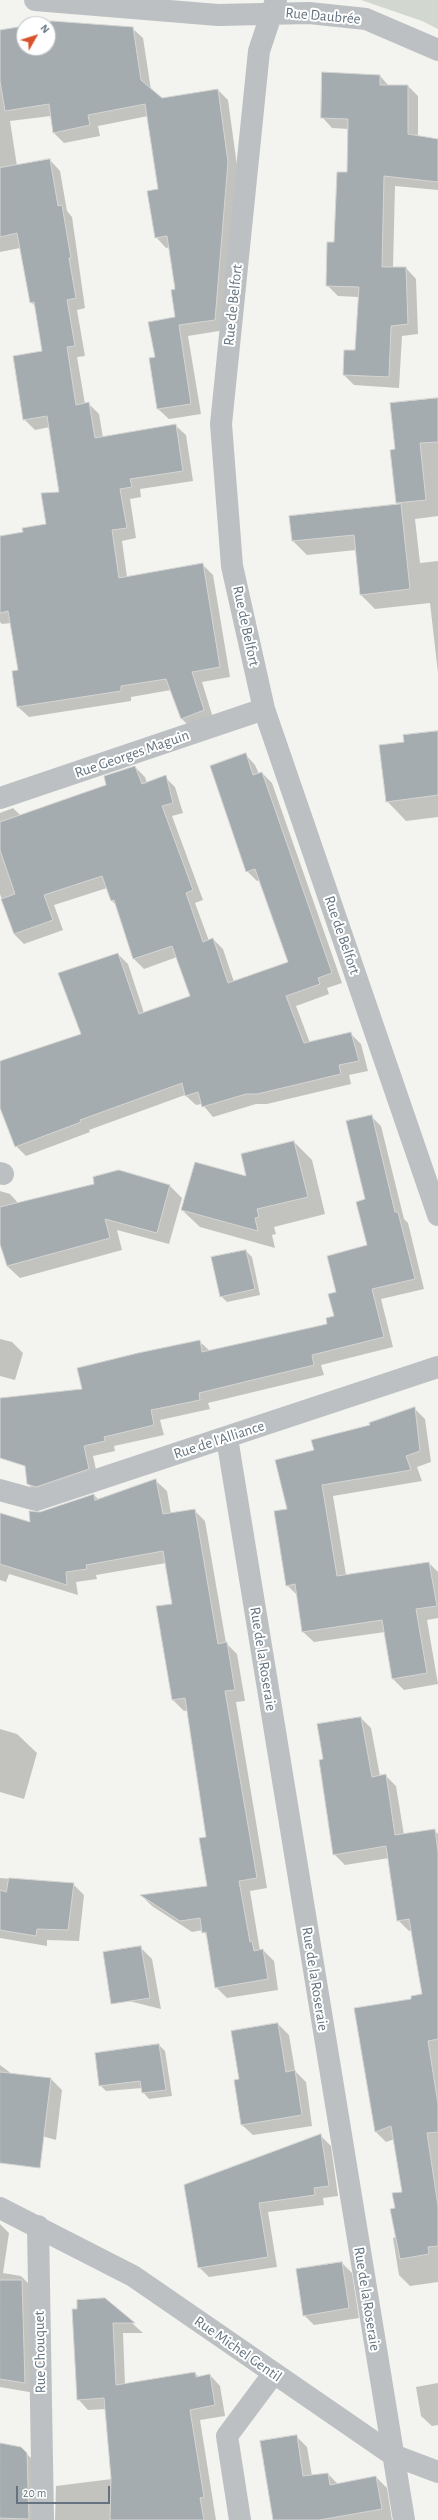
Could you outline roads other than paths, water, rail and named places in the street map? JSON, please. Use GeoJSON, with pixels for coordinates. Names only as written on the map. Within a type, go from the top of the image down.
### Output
{"type":"FeatureCollection","features":[{"type":"Feature","properties":{"kind":"street","name":"Rue Daubrée"},"geometry":{"type":"LineString","coordinates":[[35,0],[95,2],[218,15],[274,6],[309,13],[366,19],[438,50]]}},
{"type":"Feature","properties":{"kind":"street","name":"Rue de Belfort"},"geometry":{"type":"LineString","coordinates":[[274,6],[259,51],[221,424],[232,566],[264,709],[438,1215]]}},
{"type":"Feature","properties":{"kind":"street","name":"Rue Georges Maguin"},"geometry":{"type":"LineString","coordinates":[[0,798],[264,709]]}},
{"type":"Feature","properties":{"kind":"street","name":"Rue de l'Alliance"},"geometry":{"type":"LineString","coordinates":[[0,1490],[36,1500],[438,1367]]}},
{"type":"Feature","properties":{"kind":"street","name":"Rue de la Roseraie"},"geometry":{"type":"LineString","coordinates":[[227,1438],[404,2520]]}},
{"type":"Feature","properties":{"kind":"street"},"geometry":{"type":"LineString","coordinates":[[0,2208],[38,2226]]}},
{"type":"Feature","properties":{"kind":"street","name":"Rue Michel Gentil"},"geometry":{"type":"LineString","coordinates":[[38,2226],[133,2276],[393,2455],[438,2472]]}},
{"type":"Feature","properties":{"kind":"street","name":"Rue Chouquet"},"geometry":{"type":"LineString","coordinates":[[38,2226],[43,2520]]}},
{"type":"Feature","properties":{"kind":"street"},"geometry":{"type":"LineString","coordinates":[[240,2520],[227,2436],[274,2373]]}}]}
